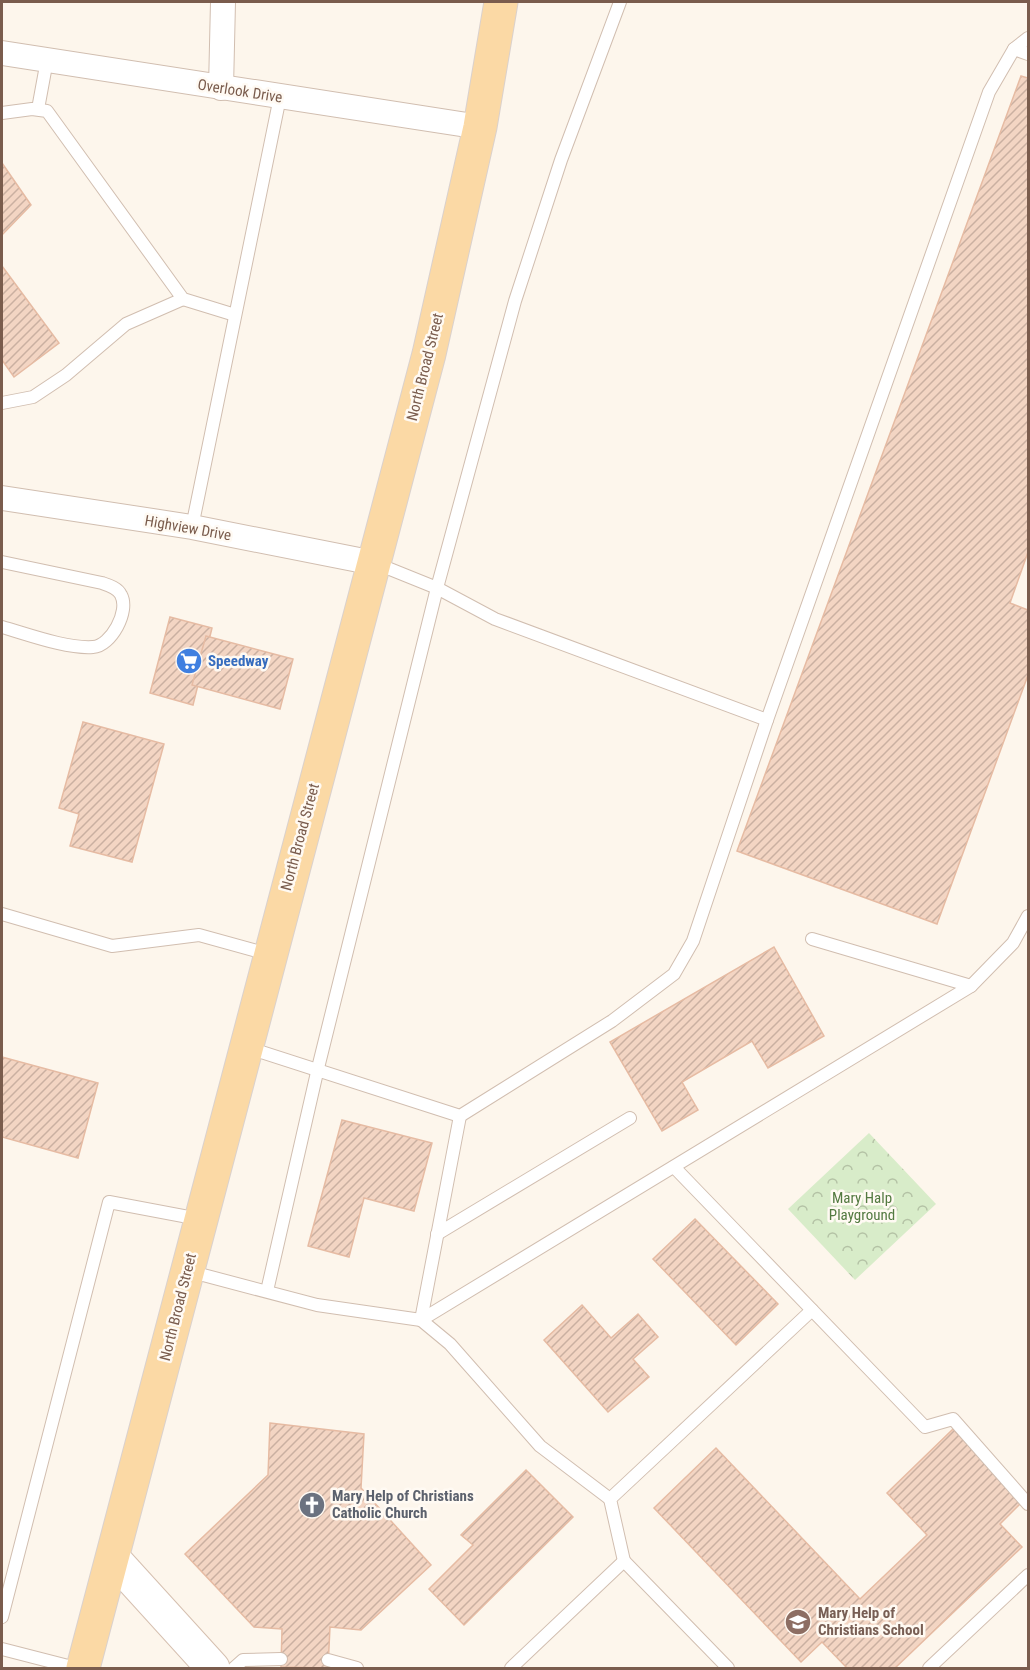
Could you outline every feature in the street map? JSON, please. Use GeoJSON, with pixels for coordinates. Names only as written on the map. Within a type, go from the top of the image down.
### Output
{"type":"FeatureCollection","features":[{"type":"Feature","properties":{"kind":"main road","name":"North Broad Street"},"geometry":{"type":"LineString","coordinates":[[83,1668],[429,354],[480,127],[501,2]]}},
{"type":"Feature","properties":{"kind":"main road"},"geometry":{"type":"LineString","coordinates":[[113,1558],[213,1668]]}},
{"type":"Feature","properties":{"kind":"street"},"geometry":{"type":"LineString","coordinates":[[222,88],[224,2]]}},
{"type":"Feature","properties":{"kind":"street","name":"Overlook Drive"},"geometry":{"type":"LineString","coordinates":[[2,53],[480,127]]}},
{"type":"Feature","properties":{"kind":"street","name":"Highview Drive"},"geometry":{"type":"LineString","coordinates":[[2,498],[192,527],[374,563]]}},
{"type":"Feature","properties":{"kind":"lane"},"geometry":{"type":"LineString","coordinates":[[267,1291],[318,1068],[437,588],[512,311],[538,228],[620,2]]}},
{"type":"Feature","properties":{"kind":"lane"},"geometry":{"type":"LineString","coordinates":[[421,1320],[460,1116],[612,1021],[674,974],[693,941],[767,720],[989,92],[1014,49],[1029,38]]}},
{"type":"Feature","properties":{"kind":"lane"},"geometry":{"type":"LineString","coordinates":[[1014,49],[1029,54]]}},
{"type":"Feature","properties":{"kind":"lane"},"geometry":{"type":"LineString","coordinates":[[38,110],[47,60]]}},
{"type":"Feature","properties":{"kind":"lane"},"geometry":{"type":"LineString","coordinates":[[192,527],[280,97]]}},
{"type":"Feature","properties":{"kind":"lane"},"geometry":{"type":"LineString","coordinates":[[2,113],[47,111],[183,299],[235,315]]}},
{"type":"Feature","properties":{"kind":"lane"},"geometry":{"type":"LineString","coordinates":[[2,404],[33,398],[66,375],[126,324],[183,299]]}},
{"type":"Feature","properties":{"kind":"lane"},"geometry":{"type":"LineString","coordinates":[[2,562],[102,583],[114,588],[122,595],[123,606],[117,625],[109,639],[96,647],[81,646],[2,627]]}},
{"type":"Feature","properties":{"kind":"lane"},"geometry":{"type":"LineString","coordinates":[[374,563],[437,588],[495,619],[767,720]]}},
{"type":"Feature","properties":{"kind":"lane"},"geometry":{"type":"LineString","coordinates":[[2,914],[112,946],[199,935],[270,954]]}},
{"type":"Feature","properties":{"kind":"lane"},"geometry":{"type":"LineString","coordinates":[[421,1320],[971,986],[1013,943],[1029,916]]}},
{"type":"Feature","properties":{"kind":"lane"},"geometry":{"type":"LineString","coordinates":[[812,939],[971,986]]}},
{"type":"Feature","properties":{"kind":"lane"},"geometry":{"type":"LineString","coordinates":[[246,1046],[460,1116]]}},
{"type":"Feature","properties":{"kind":"lane"},"geometry":{"type":"LineString","coordinates":[[437,1234],[630,1118]]}},
{"type":"Feature","properties":{"kind":"lane"},"geometry":{"type":"LineString","coordinates":[[674,1167],[925,1427],[953,1419],[1029,1504]]}},
{"type":"Feature","properties":{"kind":"lane"},"geometry":{"type":"LineString","coordinates":[[2,1617],[109,1202],[201,1219]]}},
{"type":"Feature","properties":{"kind":"lane"},"geometry":{"type":"LineString","coordinates":[[187,1270],[317,1305],[421,1320],[450,1344],[540,1446],[610,1499],[624,1561],[728,1668]]}},
{"type":"Feature","properties":{"kind":"lane"},"geometry":{"type":"LineString","coordinates":[[610,1499],[812,1310]]}},
{"type":"Feature","properties":{"kind":"lane"},"geometry":{"type":"LineString","coordinates":[[511,1668],[624,1561]]}},
{"type":"Feature","properties":{"kind":"lane"},"geometry":{"type":"LineString","coordinates":[[929,1668],[1029,1575]]}},
{"type":"Feature","properties":{"kind":"lane"},"geometry":{"type":"LineString","coordinates":[[2,1649],[76,1668]]}},
{"type":"Feature","properties":{"kind":"lane"},"geometry":{"type":"LineString","coordinates":[[234,1668],[243,1660],[281,1659]]}},
{"type":"Feature","properties":{"kind":"lane"},"geometry":{"type":"LineString","coordinates":[[328,1660],[357,1668]]}},
{"type":"Feature","properties":{"kind":"green space","name":"Mary Halp Playground"},"geometry":{"type":"Polygon","coordinates":[[[869,1133],[936,1204],[855,1280],[788,1209],[869,1133]]]}},
{"type":"Feature","properties":{"kind":"building"},"geometry":{"type":"Polygon","coordinates":[[[1021,76],[1028,78],[1028,552],[1010,603],[1028,610],[1028,675],[937,924],[737,851],[1021,76]]]}},
{"type":"Feature","properties":{"kind":"building"},"geometry":{"type":"Polygon","coordinates":[[[2,163],[31,205],[2,235],[2,163]]]}},
{"type":"Feature","properties":{"kind":"building"},"geometry":{"type":"Polygon","coordinates":[[[2,266],[59,343],[14,377],[2,360],[2,266]]]}},
{"type":"Feature","properties":{"kind":"building"},"geometry":{"type":"Polygon","coordinates":[[[170,617],[212,628],[193,705],[150,693],[170,617]]]}},
{"type":"Feature","properties":{"kind":"building"},"geometry":{"type":"Polygon","coordinates":[[[206,636],[293,659],[280,709],[192,685],[206,636]]]}},
{"type":"Feature","properties":{"kind":"building"},"geometry":{"type":"Polygon","coordinates":[[[83,722],[164,744],[132,862],[70,846],[79,814],[59,808],[83,722]]]}},
{"type":"Feature","properties":{"kind":"building"},"geometry":{"type":"Polygon","coordinates":[[[774,947],[824,1036],[768,1068],[752,1041],[682,1082],[698,1110],[662,1131],[610,1042],[774,947]]]}},
{"type":"Feature","properties":{"kind":"building"},"geometry":{"type":"Polygon","coordinates":[[[2,1057],[98,1083],[78,1158],[2,1137],[2,1057]]]}},
{"type":"Feature","properties":{"kind":"building"},"geometry":{"type":"Polygon","coordinates":[[[342,1120],[432,1143],[414,1211],[364,1198],[349,1257],[308,1246],[342,1120]]]}},
{"type":"Feature","properties":{"kind":"building"},"geometry":{"type":"Polygon","coordinates":[[[695,1219],[778,1304],[736,1345],[653,1259],[695,1219]]]}},
{"type":"Feature","properties":{"kind":"building"},"geometry":{"type":"Polygon","coordinates":[[[582,1305],[611,1338],[638,1314],[658,1337],[633,1359],[649,1377],[608,1412],[544,1340],[582,1305]]]}},
{"type":"Feature","properties":{"kind":"building"},"geometry":{"type":"Polygon","coordinates":[[[270,1423],[364,1434],[361,1488],[431,1565],[361,1630],[330,1627],[328,1668],[281,1667],[282,1629],[254,1627],[185,1554],[268,1475],[270,1423]]]}},
{"type":"Feature","properties":{"kind":"building"},"geometry":{"type":"Polygon","coordinates":[[[953,1429],[1022,1502],[1000,1524],[1022,1547],[895,1668],[847,1668],[822,1642],[801,1662],[654,1508],[716,1448],[860,1599],[927,1535],[887,1493],[953,1429]]]}},
{"type":"Feature","properties":{"kind":"building"},"geometry":{"type":"Polygon","coordinates":[[[526,1470],[573,1517],[464,1625],[429,1589],[473,1545],[461,1535],[526,1470]]]}},
{"type":"Feature","properties":{"kind":"place","name":"Speedway"},"geometry":{"type":"Point","coordinates":[189,661]}},
{"type":"Feature","properties":{"kind":"place","name":"Mary Help of Christians Catholic Church"},"geometry":{"type":"Point","coordinates":[312,1505]}},
{"type":"Feature","properties":{"kind":"place","name":"Mary Help of Christians School"},"geometry":{"type":"Point","coordinates":[798,1622]}}]}
